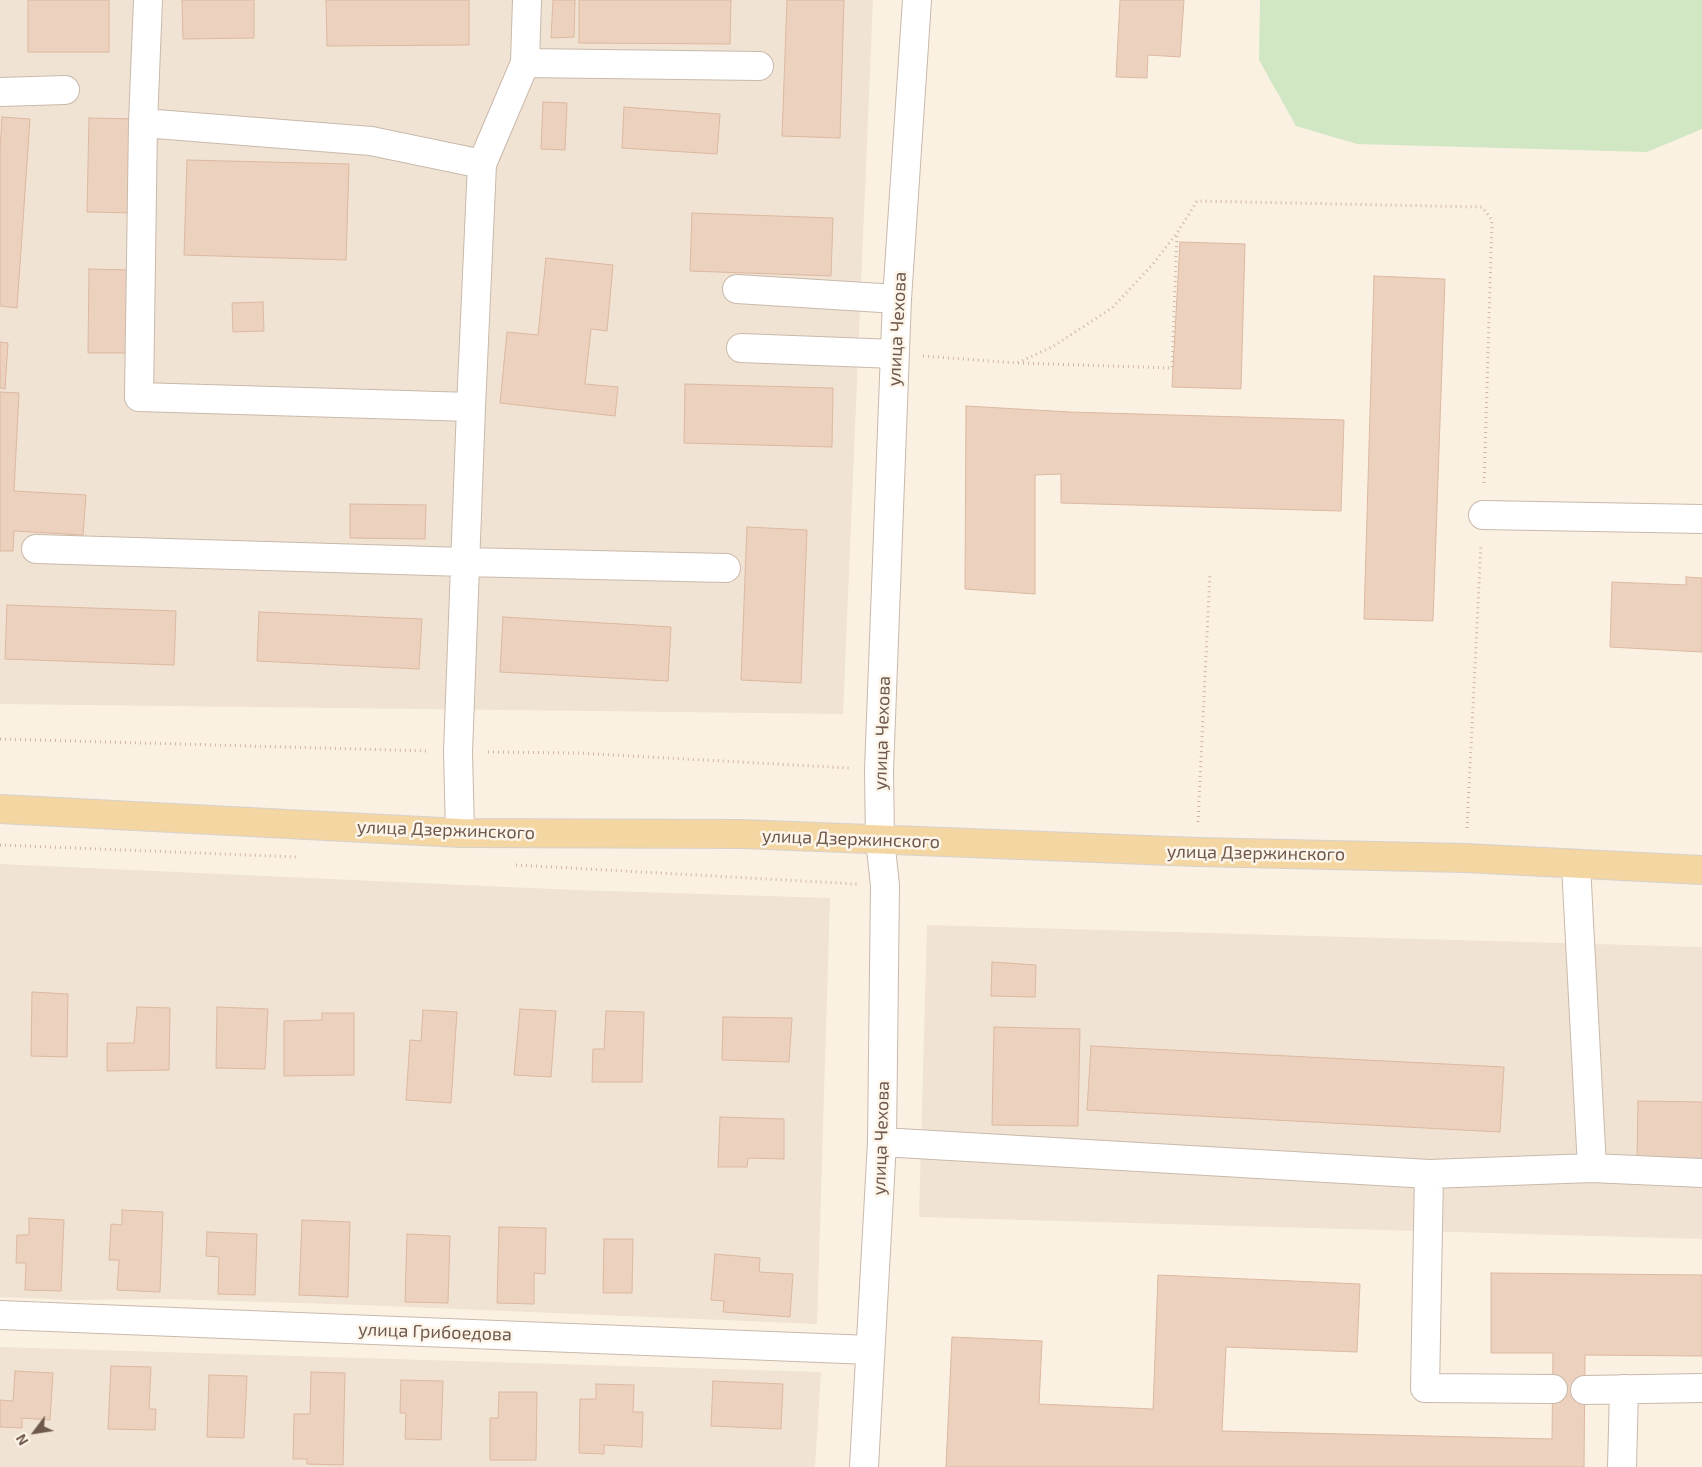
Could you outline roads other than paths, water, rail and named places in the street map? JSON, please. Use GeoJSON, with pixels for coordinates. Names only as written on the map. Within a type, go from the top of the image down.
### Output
{"type":"FeatureCollection","features":[{"type":"Feature","properties":{"kind":"main road","name":"улица Дзержинского"},"geometry":{"type":"LineString","coordinates":[[0,809],[460,833],[742,834],[1197,852],[1466,858],[1702,870]]}},
{"type":"Feature","properties":{"kind":"street"},"geometry":{"type":"LineString","coordinates":[[148,0],[143,123],[139,397],[470,407]]}},
{"type":"Feature","properties":{"kind":"street"},"geometry":{"type":"LineString","coordinates":[[460,833],[458,752],[464,562],[482,164],[525,63],[527,0]]}},
{"type":"Feature","properties":{"kind":"street","name":"улица Чехова"},"geometry":{"type":"LineString","coordinates":[[864,1467],[882,1142],[885,885],[880,840],[880,770],[898,299],[917,0]]}},
{"type":"Feature","properties":{"kind":"street"},"geometry":{"type":"LineString","coordinates":[[525,63],[759,66]]}},
{"type":"Feature","properties":{"kind":"street"},"geometry":{"type":"LineString","coordinates":[[0,92],[65,90]]}},
{"type":"Feature","properties":{"kind":"street"},"geometry":{"type":"LineString","coordinates":[[143,123],[371,141],[482,164]]}},
{"type":"Feature","properties":{"kind":"street"},"geometry":{"type":"LineString","coordinates":[[737,289],[898,299]]}},
{"type":"Feature","properties":{"kind":"street"},"geometry":{"type":"LineString","coordinates":[[741,348],[896,354]]}},
{"type":"Feature","properties":{"kind":"street"},"geometry":{"type":"LineString","coordinates":[[1483,515],[1702,519]]}},
{"type":"Feature","properties":{"kind":"street"},"geometry":{"type":"LineString","coordinates":[[36,549],[726,568]]}},
{"type":"Feature","properties":{"kind":"street"},"geometry":{"type":"LineString","coordinates":[[1576,865],[1592,1168]]}},
{"type":"Feature","properties":{"kind":"street"},"geometry":{"type":"LineString","coordinates":[[882,1142],[1428,1174],[1592,1168],[1702,1173]]}},
{"type":"Feature","properties":{"kind":"street"},"geometry":{"type":"LineString","coordinates":[[1428,1174],[1425,1388],[1553,1389]]}},
{"type":"Feature","properties":{"kind":"street","name":"улица Грибоедова"},"geometry":{"type":"LineString","coordinates":[[0,1315],[870,1350]]}},
{"type":"Feature","properties":{"kind":"street"},"geometry":{"type":"LineString","coordinates":[[1584,1390],[1702,1388]]}},
{"type":"Feature","properties":{"kind":"street"},"geometry":{"type":"LineString","coordinates":[[1622,1467],[1624,1389]]}}]}
